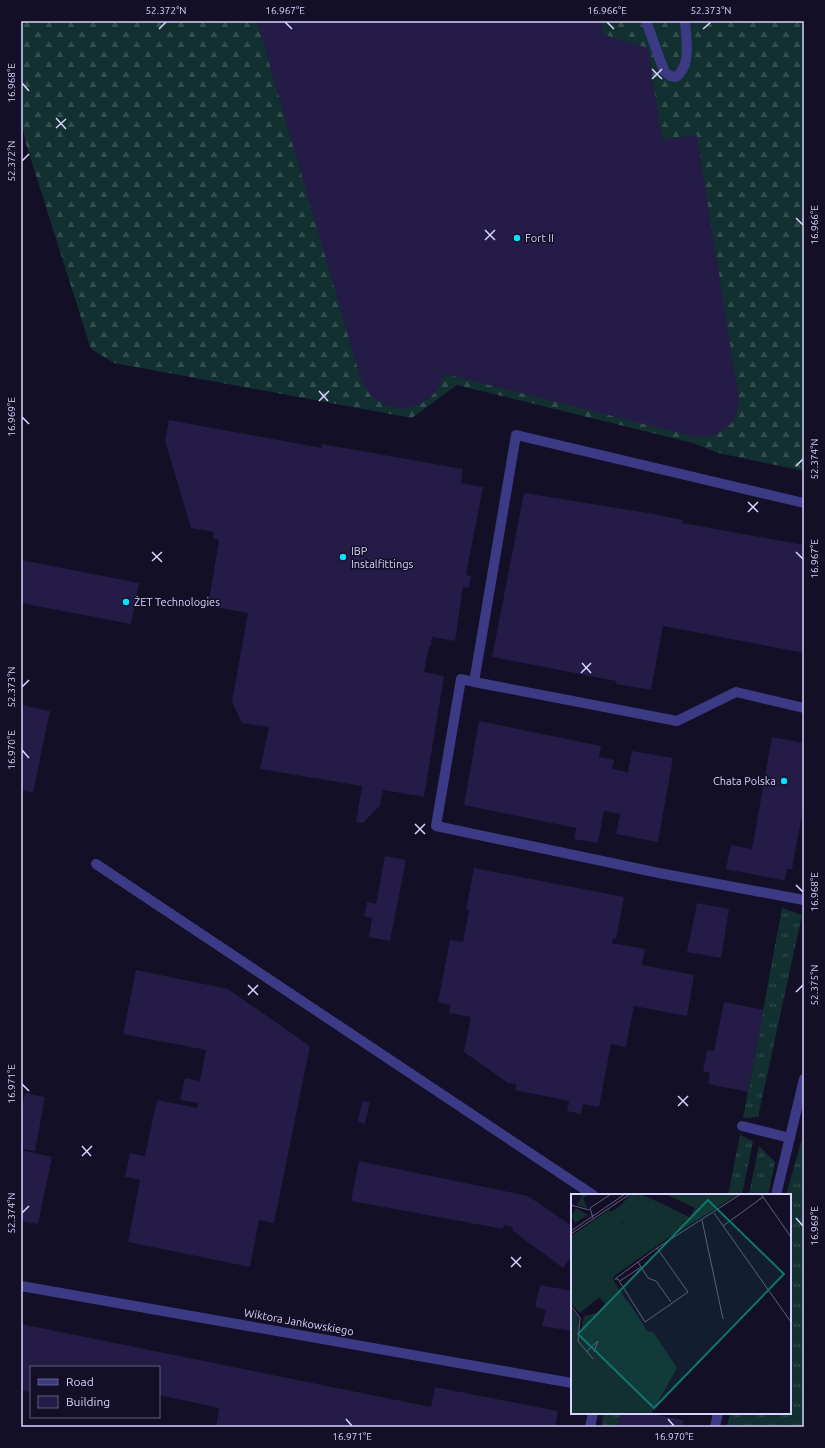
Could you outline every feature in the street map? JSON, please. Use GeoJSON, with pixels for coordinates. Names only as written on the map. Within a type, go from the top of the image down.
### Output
{"type":"FeatureCollection","features":[{"type":"Feature","properties":{"kind":"street"},"geometry":{"type":"LineString","coordinates":[[646,21],[664,71],[670,76],[676,77],[684,68],[687,59],[685,21]]}},
{"type":"Feature","properties":{"kind":"street"},"geometry":{"type":"LineString","coordinates":[[474,682],[516,435],[804,503]]}},
{"type":"Feature","properties":{"kind":"street"},"geometry":{"type":"LineString","coordinates":[[804,708],[736,692],[676,721],[461,679],[436,826],[659,873],[804,900]]}},
{"type":"Feature","properties":{"kind":"street"},"geometry":{"type":"LineString","coordinates":[[96,864],[591,1194]]}},
{"type":"Feature","properties":{"kind":"street"},"geometry":{"type":"LineString","coordinates":[[776,1194],[804,1079]]}},
{"type":"Feature","properties":{"kind":"street"},"geometry":{"type":"LineString","coordinates":[[742,1126],[790,1138]]}},
{"type":"Feature","properties":{"kind":"street","name":"Wiktora Jankowskiego"},"geometry":{"type":"LineString","coordinates":[[21,1286],[571,1383]]}},
{"type":"Feature","properties":{"kind":"street"},"geometry":{"type":"LineString","coordinates":[[590,1427],[593,1414]]}},
{"type":"Feature","properties":{"kind":"street"},"geometry":{"type":"LineString","coordinates":[[716,1427],[718,1414]]}},
{"type":"Feature","properties":{"kind":"green space"},"geometry":{"type":"Polygon","coordinates":[[[21,21],[804,21],[804,471],[718,453],[693,443],[457,385],[412,418],[114,363],[91,349],[26,144],[21,120],[21,21]]]}},
{"type":"Feature","properties":{"kind":"green space"},"geometry":{"type":"Polygon","coordinates":[[[782,908],[802,915],[758,1117],[743,1118],[782,908]]]}},
{"type":"Feature","properties":{"kind":"green space"},"geometry":{"type":"Polygon","coordinates":[[[740,1135],[753,1141],[742,1194],[728,1194],[740,1135]]]}},
{"type":"Feature","properties":{"kind":"green space"},"geometry":{"type":"Polygon","coordinates":[[[804,1138],[804,1427],[727,1427],[730,1414],[791,1414],[791,1194],[786,1194],[801,1142],[804,1138]]]}},
{"type":"Feature","properties":{"kind":"green space"},"geometry":{"type":"Polygon","coordinates":[[[759,1146],[775,1162],[768,1194],[749,1194],[759,1146]]]}},
{"type":"Feature","properties":{"kind":"green space"},"geometry":{"type":"Polygon","coordinates":[[[603,1414],[620,1414],[618,1427],[602,1427],[603,1414]]]}},
{"type":"Feature","properties":{"kind":"building","name":"Fort II"},"geometry":{"type":"Polygon","coordinates":[[[257,21],[603,21],[602,34],[648,48],[662,140],[697,135],[739,400],[738,410],[730,425],[714,436],[696,437],[445,374],[438,389],[430,398],[420,404],[407,408],[396,408],[385,405],[371,396],[361,380],[257,21]]]}},
{"type":"Feature","properties":{"kind":"building"},"geometry":{"type":"Polygon","coordinates":[[[169,420],[322,448],[322,444],[463,469],[461,483],[483,487],[466,575],[471,576],[469,588],[463,587],[455,641],[432,637],[424,672],[444,676],[424,797],[383,790],[380,805],[363,823],[356,822],[362,786],[260,769],[269,727],[242,723],[232,702],[248,613],[208,606],[219,540],[213,538],[214,532],[191,528],[165,440],[169,420]]]}},
{"type":"Feature","properties":{"kind":"building"},"geometry":{"type":"Polygon","coordinates":[[[524,493],[648,513],[683,520],[682,523],[804,545],[804,653],[663,626],[651,690],[616,684],[616,681],[492,657],[524,493]]]}},
{"type":"Feature","properties":{"kind":"building"},"geometry":{"type":"Polygon","coordinates":[[[21,560],[139,583],[131,624],[21,603],[21,560]]]}},
{"type":"Feature","properties":{"kind":"building"},"geometry":{"type":"Polygon","coordinates":[[[21,705],[50,711],[33,793],[21,790],[21,705]]]}},
{"type":"Feature","properties":{"kind":"building"},"geometry":{"type":"Polygon","coordinates":[[[479,721],[601,746],[599,757],[614,760],[612,769],[628,772],[632,751],[673,758],[658,842],[616,834],[620,814],[604,811],[598,843],[574,839],[576,828],[464,805],[479,721]]]}},
{"type":"Feature","properties":{"kind":"building","name":"Chata Polska"},"geometry":{"type":"Polygon","coordinates":[[[772,737],[804,743],[804,803],[792,869],[787,869],[785,879],[787,881],[726,869],[731,845],[752,849],[772,737]]]}},
{"type":"Feature","properties":{"kind":"building"},"geometry":{"type":"Polygon","coordinates":[[[385,856],[406,860],[390,941],[369,937],[372,918],[364,916],[367,902],[376,904],[385,856]]]}},
{"type":"Feature","properties":{"kind":"building"},"geometry":{"type":"Polygon","coordinates":[[[474,868],[624,897],[616,939],[613,938],[612,943],[645,949],[642,965],[694,975],[687,1016],[634,1006],[626,1047],[611,1044],[599,1107],[583,1104],[581,1114],[567,1111],[569,1101],[515,1090],[516,1084],[508,1083],[464,1052],[471,1017],[449,1013],[450,1005],[438,1002],[450,940],[463,942],[469,910],[466,910],[474,868]]]}},
{"type":"Feature","properties":{"kind":"building"},"geometry":{"type":"Polygon","coordinates":[[[697,903],[729,909],[721,958],[687,952],[697,903]]]}},
{"type":"Feature","properties":{"kind":"building"},"geometry":{"type":"Polygon","coordinates":[[[136,970],[228,989],[310,1046],[274,1223],[259,1220],[250,1267],[128,1242],[140,1180],[125,1177],[130,1153],[145,1156],[157,1100],[197,1108],[198,1103],[180,1100],[185,1078],[200,1081],[206,1050],[123,1034],[136,970]]]}},
{"type":"Feature","properties":{"kind":"building"},"geometry":{"type":"Polygon","coordinates":[[[724,1002],[764,1010],[748,1092],[708,1084],[710,1073],[703,1071],[707,1050],[714,1051],[724,1002]]]}},
{"type":"Feature","properties":{"kind":"building"},"geometry":{"type":"Polygon","coordinates":[[[25,1093],[45,1097],[35,1151],[21,1149],[21,1114],[25,1093]]]}},
{"type":"Feature","properties":{"kind":"building"},"geometry":{"type":"Polygon","coordinates":[[[362,1101],[370,1102],[365,1124],[358,1122],[362,1101]]]}},
{"type":"Feature","properties":{"kind":"building"},"geometry":{"type":"Polygon","coordinates":[[[21,1150],[52,1157],[38,1224],[21,1221],[21,1150]]]}},
{"type":"Feature","properties":{"kind":"building"},"geometry":{"type":"Polygon","coordinates":[[[359,1161],[528,1196],[571,1225],[571,1262],[568,1260],[563,1268],[513,1231],[512,1227],[504,1225],[503,1229],[351,1201],[359,1161]]]}},
{"type":"Feature","properties":{"kind":"building"},"geometry":{"type":"Polygon","coordinates":[[[540,1285],[571,1291],[571,1331],[542,1326],[546,1310],[535,1307],[540,1285]]]}},
{"type":"Feature","properties":{"kind":"building"},"geometry":{"type":"Polygon","coordinates":[[[21,1324],[431,1407],[435,1387],[558,1411],[555,1427],[313,1427],[303,1425],[303,1427],[216,1427],[219,1408],[160,1395],[160,1366],[30,1366],[30,1392],[21,1390],[21,1324]]]}},
{"type":"Feature","properties":{"kind":"building"},"geometry":{"type":"Polygon","coordinates":[[[620,1414],[651,1414],[683,1420],[682,1427],[618,1427],[620,1414]]]}},
{"type":"Feature","properties":{"kind":"place","name":"Fort II"},"geometry":{"type":"Point","coordinates":[517,238]}},
{"type":"Feature","properties":{"kind":"place","name":"IBP Instalfittings"},"geometry":{"type":"Point","coordinates":[343,557]}},
{"type":"Feature","properties":{"kind":"place","name":"ŻET Technologies"},"geometry":{"type":"Point","coordinates":[126,602]}},
{"type":"Feature","properties":{"kind":"place","name":"Chata Polska"},"geometry":{"type":"Point","coordinates":[784,781]}}]}
